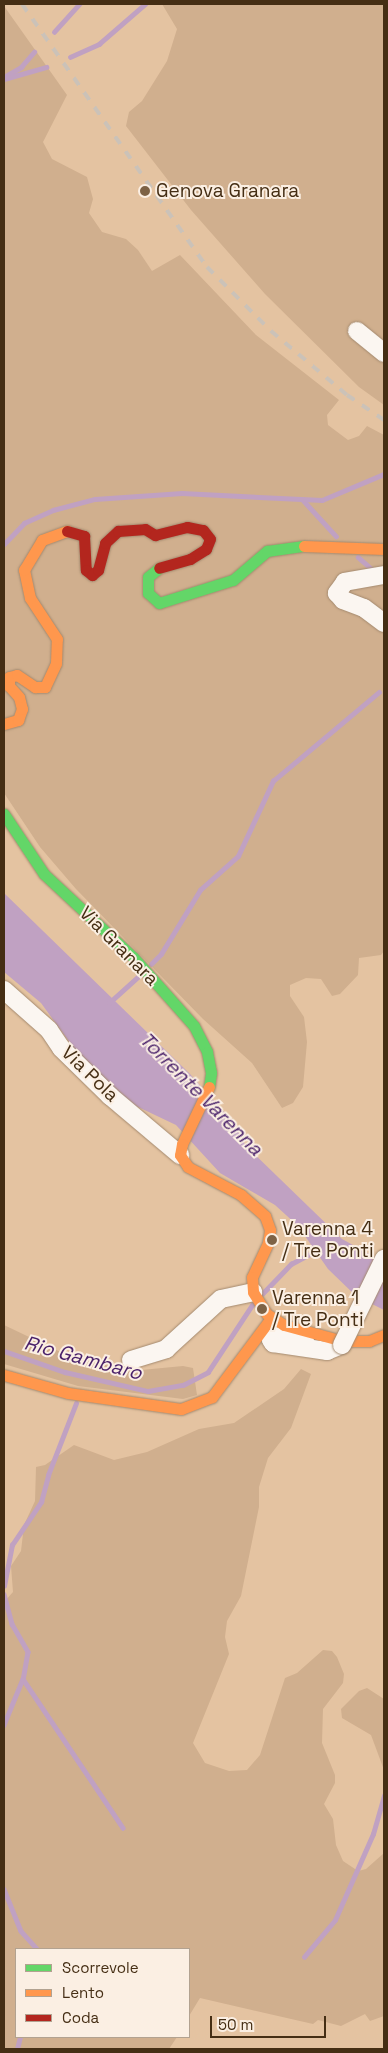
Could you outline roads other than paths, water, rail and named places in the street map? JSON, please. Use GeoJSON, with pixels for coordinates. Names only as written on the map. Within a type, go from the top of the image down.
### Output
{"type":"FeatureCollection","features":[{"type":"Feature","properties":{"kind":"street"},"geometry":{"type":"LineString","coordinates":[[357,332],[384,353]]}},
{"type":"Feature","properties":{"kind":"street"},"geometry":{"type":"LineString","coordinates":[[4,724],[12,724],[18,720],[22,710],[19,697],[9,686],[9,677],[17,675],[34,687],[46,687],[56,663],[57,640],[30,598],[24,581],[24,570],[42,540],[50,535],[70,530],[84,536],[86,570],[92,575],[98,570],[105,543],[118,531],[145,529],[155,535],[187,527],[203,530],[210,539],[206,548],[190,559],[162,565],[148,577],[148,593],[159,603],[233,580],[267,551],[310,545],[384,549]]}},
{"type":"Feature","properties":{"kind":"street"},"geometry":{"type":"LineString","coordinates":[[384,575],[345,582],[337,594],[343,600],[364,608],[384,624]]}},
{"type":"Feature","properties":{"kind":"street","name":"Via Granara"},"geometry":{"type":"LineString","coordinates":[[4,814],[44,874],[133,957],[194,1026],[207,1052],[211,1073],[209,1089],[181,1149]]}},
{"type":"Feature","properties":{"kind":"street","name":"Via Pola"},"geometry":{"type":"LineString","coordinates":[[4,990],[49,1030],[61,1048],[110,1096],[181,1149]]}},
{"type":"Feature","properties":{"kind":"street"},"geometry":{"type":"LineString","coordinates":[[181,1149],[188,1167],[240,1195],[265,1216],[270,1230],[252,1278],[253,1292],[269,1316],[343,1341],[369,1341],[384,1335]]}},
{"type":"Feature","properties":{"kind":"street"},"geometry":{"type":"LineString","coordinates":[[319,1334],[312,1342],[273,1336],[271,1340],[273,1343],[327,1351],[342,1345],[384,1259]]}},
{"type":"Feature","properties":{"kind":"street"},"geometry":{"type":"LineString","coordinates":[[131,1360],[166,1349],[221,1299],[253,1292]]}},
{"type":"Feature","properties":{"kind":"street"},"geometry":{"type":"LineString","coordinates":[[4,1375],[68,1393],[180,1409],[198,1406],[212,1397],[269,1316]]}},
{"type":"Feature","properties":{"kind":"water","name":"Torrente Varenna"},"geometry":{"type":"Polygon","coordinates":[[[4,893],[190,1074],[233,1122],[246,1146],[342,1239],[384,1262],[384,1310],[356,1296],[328,1269],[298,1226],[275,1205],[220,1173],[176,1125],[136,1106],[91,1072],[41,1003],[4,972],[4,893]]]}},
{"type":"Feature","properties":{"kind":"waterway"},"geometry":{"type":"LineString","coordinates":[[54,32],[79,4]]}},
{"type":"Feature","properties":{"kind":"waterway"},"geometry":{"type":"LineString","coordinates":[[70,57],[99,44],[145,4]]}},
{"type":"Feature","properties":{"kind":"waterway"},"geometry":{"type":"LineString","coordinates":[[4,77],[21,67],[34,52]]}},
{"type":"Feature","properties":{"kind":"waterway"},"geometry":{"type":"LineString","coordinates":[[4,79],[46,67]]}},
{"type":"Feature","properties":{"kind":"waterway"},"geometry":{"type":"LineString","coordinates":[[4,544],[24,523],[53,510],[95,499],[182,493],[322,500],[384,474]]}},
{"type":"Feature","properties":{"kind":"waterway"},"geometry":{"type":"LineString","coordinates":[[303,500],[336,536]]}},
{"type":"Feature","properties":{"kind":"waterway"},"geometry":{"type":"LineString","coordinates":[[358,557],[375,572]]}},
{"type":"Feature","properties":{"kind":"waterway"},"geometry":{"type":"LineString","coordinates":[[151,964],[161,954],[200,890],[238,856],[273,781],[379,692]]}},
{"type":"Feature","properties":{"kind":"waterway"},"geometry":{"type":"LineString","coordinates":[[109,1003],[140,975]]}},
{"type":"Feature","properties":{"kind":"waterway","name":"Rio Gambaro"},"geometry":{"type":"LineString","coordinates":[[262,1294],[291,1264],[323,1247]]}},
{"type":"Feature","properties":{"kind":"waterway","name":"Rio Gambaro"},"geometry":{"type":"LineString","coordinates":[[4,1351],[65,1372],[148,1391],[183,1385],[208,1372],[252,1305]]}},
{"type":"Feature","properties":{"kind":"waterway"},"geometry":{"type":"LineString","coordinates":[[4,1586],[12,1545],[41,1502],[48,1475],[76,1403]]}},
{"type":"Feature","properties":{"kind":"waterway"},"geometry":{"type":"LineString","coordinates":[[4,1594],[12,1624],[28,1652],[23,1679],[4,1725]]}},
{"type":"Feature","properties":{"kind":"waterway"},"geometry":{"type":"LineString","coordinates":[[23,1679],[123,1828]]}},
{"type":"Feature","properties":{"kind":"waterway"},"geometry":{"type":"LineString","coordinates":[[304,1957],[335,1920],[373,1834],[384,1796]]}},
{"type":"Feature","properties":{"kind":"waterway"},"geometry":{"type":"LineString","coordinates":[[4,1889],[21,1931],[36,1948]]}},
{"type":"Feature","properties":{"kind":"waterway"},"geometry":{"type":"LineString","coordinates":[[17,2049],[20,2038]]}},
{"type":"Feature","properties":{"kind":"railway"},"geometry":{"type":"LineString","coordinates":[[22,4],[207,267],[271,331],[347,395],[384,420]]}},
{"type":"Feature","properties":{"kind":"place","name":"Genova Granara"},"geometry":{"type":"Point","coordinates":[145,191]}},
{"type":"Feature","properties":{"kind":"place","name":"Varenna 4 / Tre Ponti"},"geometry":{"type":"Point","coordinates":[272,1240]}},
{"type":"Feature","properties":{"kind":"place","name":"Varenna 1 / Tre Ponti"},"geometry":{"type":"Point","coordinates":[262,1309]}}]}
